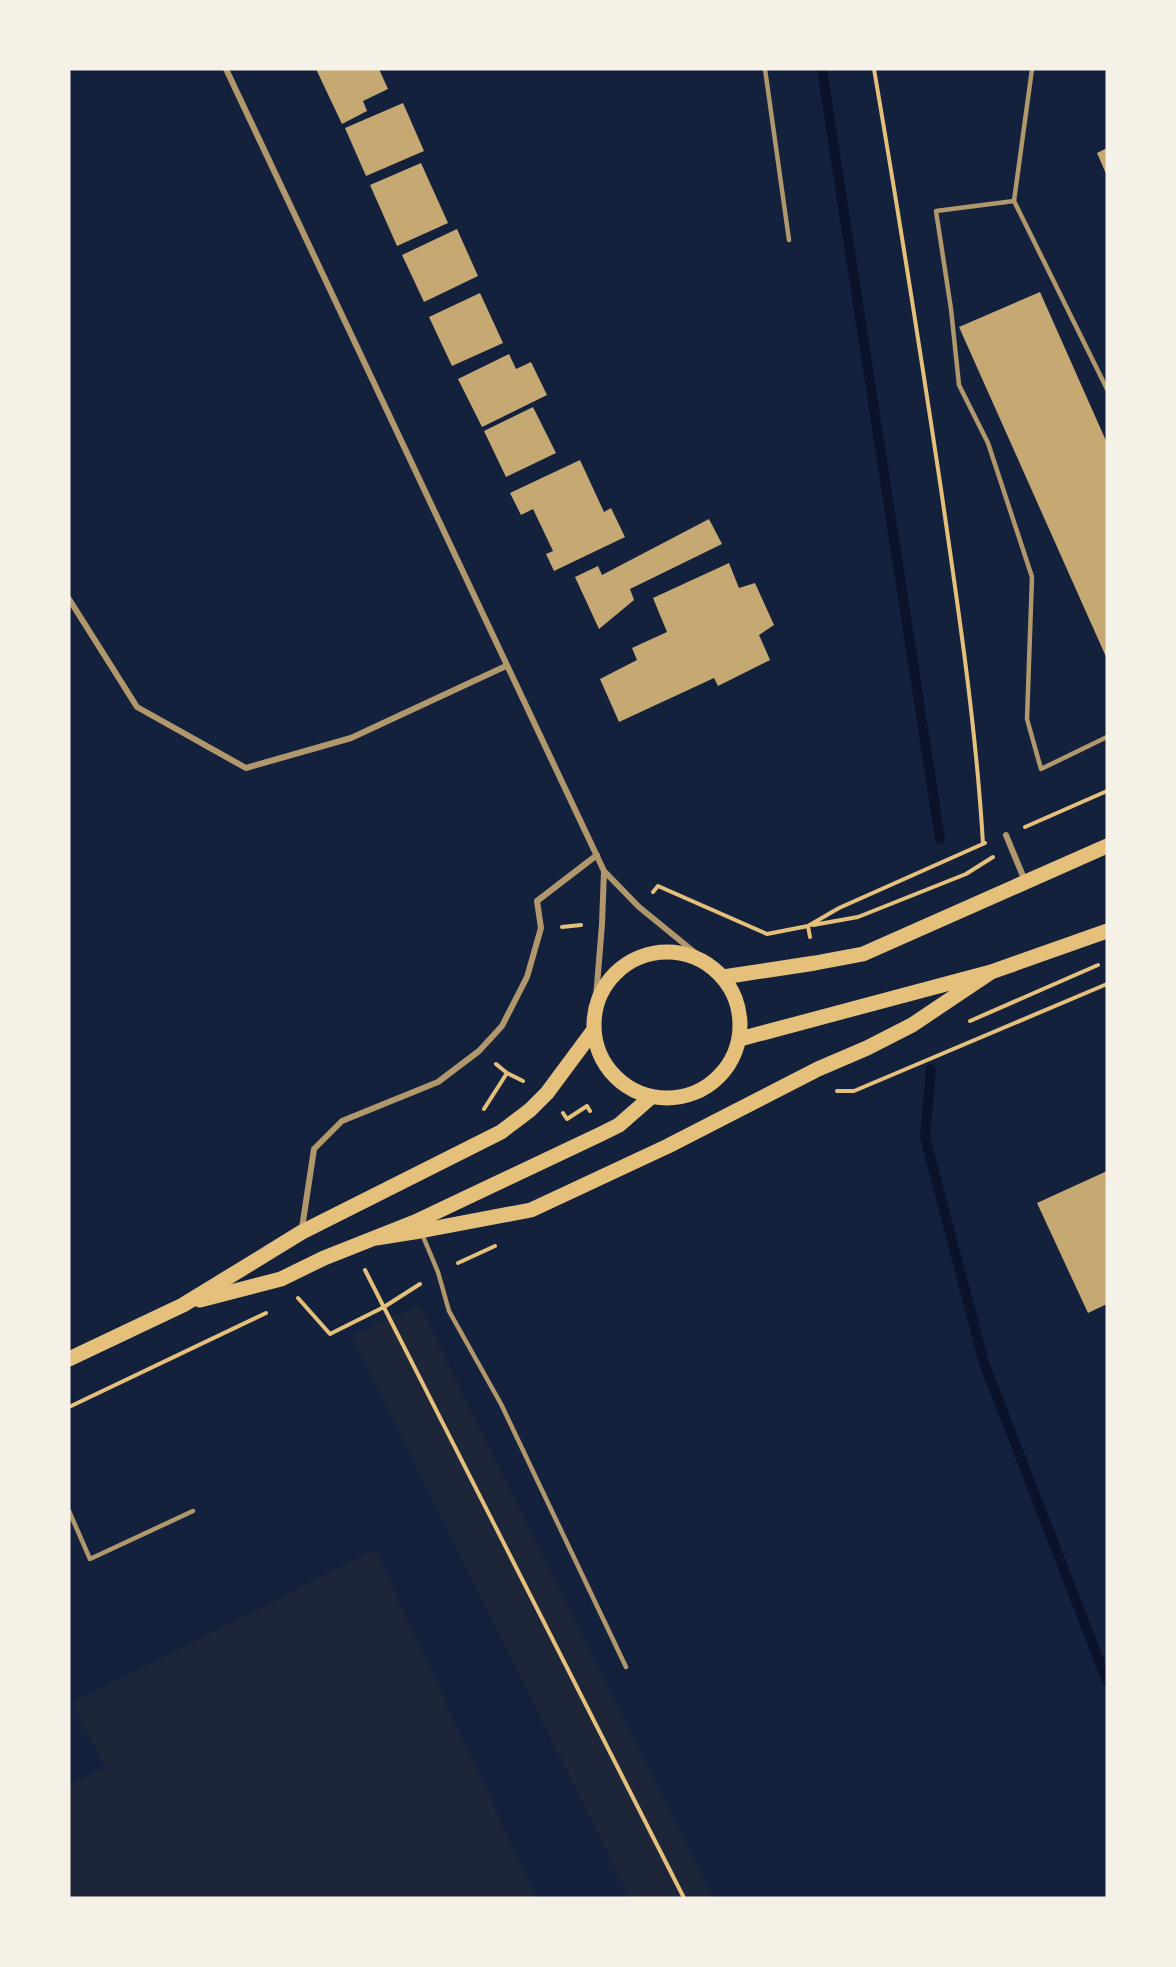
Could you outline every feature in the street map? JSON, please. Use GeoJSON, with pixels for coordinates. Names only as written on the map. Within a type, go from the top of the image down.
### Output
{"type":"FeatureCollection","features":[{"type":"Feature","properties":{"kind":"main road"},"geometry":{"type":"LineString","coordinates":[[723,977],[863,954],[1107,846]]}},
{"type":"Feature","properties":{"kind":"main road"},"geometry":{"type":"LineString","coordinates":[[740,1039],[991,972],[1107,932]]}},
{"type":"Feature","properties":{"kind":"main road"},"geometry":{"type":"LineString","coordinates":[[655,952],[680,952],[704,960],[723,977],[735,996],[739,1011],[740,1039],[731,1061],[717,1080],[698,1092],[674,1098],[651,1097],[630,1088],[609,1071],[599,1053],[593,1031],[595,1010],[602,990],[614,973],[631,960],[655,952]]}},
{"type":"Feature","properties":{"kind":"main road"},"geometry":{"type":"LineString","coordinates":[[183,1305],[280,1279],[353,1246],[418,1226],[531,1210],[668,1146],[818,1069],[912,1025],[991,972]]}},
{"type":"Feature","properties":{"kind":"main road"},"geometry":{"type":"LineString","coordinates":[[69,1359],[183,1305],[302,1232],[501,1132],[530,1110],[547,1093],[593,1031]]}},
{"type":"Feature","properties":{"kind":"main road"},"geometry":{"type":"LineString","coordinates":[[418,1226],[618,1125],[651,1097]]}},
{"type":"Feature","properties":{"kind":"street"},"geometry":{"type":"LineString","coordinates":[[226,69],[604,871],[639,907],[704,960]]}},
{"type":"Feature","properties":{"kind":"street"},"geometry":{"type":"LineString","coordinates":[[69,599],[137,707],[246,768],[351,738],[506,666]]}},
{"type":"Feature","properties":{"kind":"street"},"geometry":{"type":"LineString","coordinates":[[1006,835],[1026,882]]}},
{"type":"Feature","properties":{"kind":"street"},"geometry":{"type":"LineString","coordinates":[[302,1232],[314,1149],[342,1121],[438,1082],[479,1051],[502,1026],[527,977],[540,928],[537,901],[597,855]]}},
{"type":"Feature","properties":{"kind":"street"},"geometry":{"type":"LineString","coordinates":[[595,1010],[604,871]]}},
{"type":"Feature","properties":{"kind":"lane"},"geometry":{"type":"LineString","coordinates":[[765,69],[789,240]]}},
{"type":"Feature","properties":{"kind":"lane"},"geometry":{"type":"LineString","coordinates":[[1032,69],[1014,201],[1107,389]]}},
{"type":"Feature","properties":{"kind":"lane"},"geometry":{"type":"LineString","coordinates":[[1014,201],[936,211],[960,385],[988,443],[1032,577],[1027,719],[1041,769],[1107,736]]}},
{"type":"Feature","properties":{"kind":"lane"},"geometry":{"type":"LineString","coordinates":[[418,1226],[438,1272],[449,1311],[501,1404],[626,1667]]}},
{"type":"Feature","properties":{"kind":"lane"},"geometry":{"type":"LineString","coordinates":[[69,1511],[90,1559],[194,1510]]}},
{"type":"Feature","properties":{"kind":"path"},"geometry":{"type":"LineString","coordinates":[[874,69],[910,283],[961,627],[978,773],[982,844]]}},
{"type":"Feature","properties":{"kind":"path"},"geometry":{"type":"LineString","coordinates":[[1032,824],[1010,845],[966,874],[858,917],[808,926],[839,908],[1107,791]]}},
{"type":"Feature","properties":{"kind":"path"},"geometry":{"type":"LineString","coordinates":[[833,1091],[854,1091],[1107,984]]}},
{"type":"Feature","properties":{"kind":"path"},"geometry":{"type":"LineString","coordinates":[[353,1246],[684,1898]]}},
{"type":"Feature","properties":{"kind":"path"},"geometry":{"type":"LineString","coordinates":[[297,1298],[307,1293]]}},
{"type":"Feature","properties":{"kind":"path"},"geometry":{"type":"LineString","coordinates":[[69,1407],[266,1312]]}},
{"type":"Feature","properties":{"kind":"shaded area"},"geometry":{"type":"Polygon","coordinates":[[[419,1305],[712,1898],[630,1898],[352,1336],[419,1305]]]}},
{"type":"Feature","properties":{"kind":"shaded area"},"geometry":{"type":"Polygon","coordinates":[[[375,1550],[536,1898],[69,1898],[69,1784],[106,1768],[72,1703],[375,1550]]]}},
{"type":"Feature","properties":{"kind":"building"},"geometry":{"type":"Polygon","coordinates":[[[316,69],[379,69],[388,89],[363,101],[367,111],[342,124],[316,69]]]}},
{"type":"Feature","properties":{"kind":"building"},"geometry":{"type":"Polygon","coordinates":[[[403,103],[424,151],[366,176],[345,128],[403,103]]]}},
{"type":"Feature","properties":{"kind":"building"},"geometry":{"type":"Polygon","coordinates":[[[1107,148],[1107,176],[1097,153],[1107,148]]]}},
{"type":"Feature","properties":{"kind":"building"},"geometry":{"type":"Polygon","coordinates":[[[421,163],[448,223],[397,246],[370,185],[421,163]]]}},
{"type":"Feature","properties":{"kind":"building"},"geometry":{"type":"Polygon","coordinates":[[[457,229],[478,276],[424,302],[402,255],[457,229]]]}},
{"type":"Feature","properties":{"kind":"building"},"geometry":{"type":"Polygon","coordinates":[[[1040,292],[1107,443],[1107,659],[959,327],[1040,292]]]}},
{"type":"Feature","properties":{"kind":"building"},"geometry":{"type":"Polygon","coordinates":[[[480,293],[503,343],[452,366],[429,317],[480,293]]]}},
{"type":"Feature","properties":{"kind":"building"},"geometry":{"type":"Polygon","coordinates":[[[509,354],[516,369],[531,362],[547,395],[482,427],[458,379],[509,354]]]}},
{"type":"Feature","properties":{"kind":"building"},"geometry":{"type":"Polygon","coordinates":[[[533,407],[556,453],[506,477],[484,431],[533,407]]]}},
{"type":"Feature","properties":{"kind":"building"},"geometry":{"type":"Polygon","coordinates":[[[580,460],[604,512],[611,508],[625,537],[554,571],[546,554],[553,551],[533,509],[521,515],[510,493],[580,460]]]}},
{"type":"Feature","properties":{"kind":"building"},"geometry":{"type":"Polygon","coordinates":[[[709,519],[722,544],[630,589],[634,600],[599,629],[575,577],[598,566],[602,575],[709,519]]]}},
{"type":"Feature","properties":{"kind":"building"},"geometry":{"type":"Polygon","coordinates":[[[729,563],[739,588],[755,583],[774,625],[759,635],[770,660],[718,686],[714,678],[619,722],[600,679],[637,660],[632,648],[667,632],[653,598],[729,563]]]}},
{"type":"Feature","properties":{"kind":"building"},"geometry":{"type":"Polygon","coordinates":[[[1107,1171],[1107,1304],[1088,1313],[1037,1203],[1107,1171]]]}},
{"type":"Feature","properties":{"kind":"waterway"},"geometry":{"type":"LineString","coordinates":[[822,69],[940,839]]}},
{"type":"Feature","properties":{"kind":"waterway"},"geometry":{"type":"LineString","coordinates":[[931,1069],[925,1137],[984,1363],[1107,1681]]}}]}
